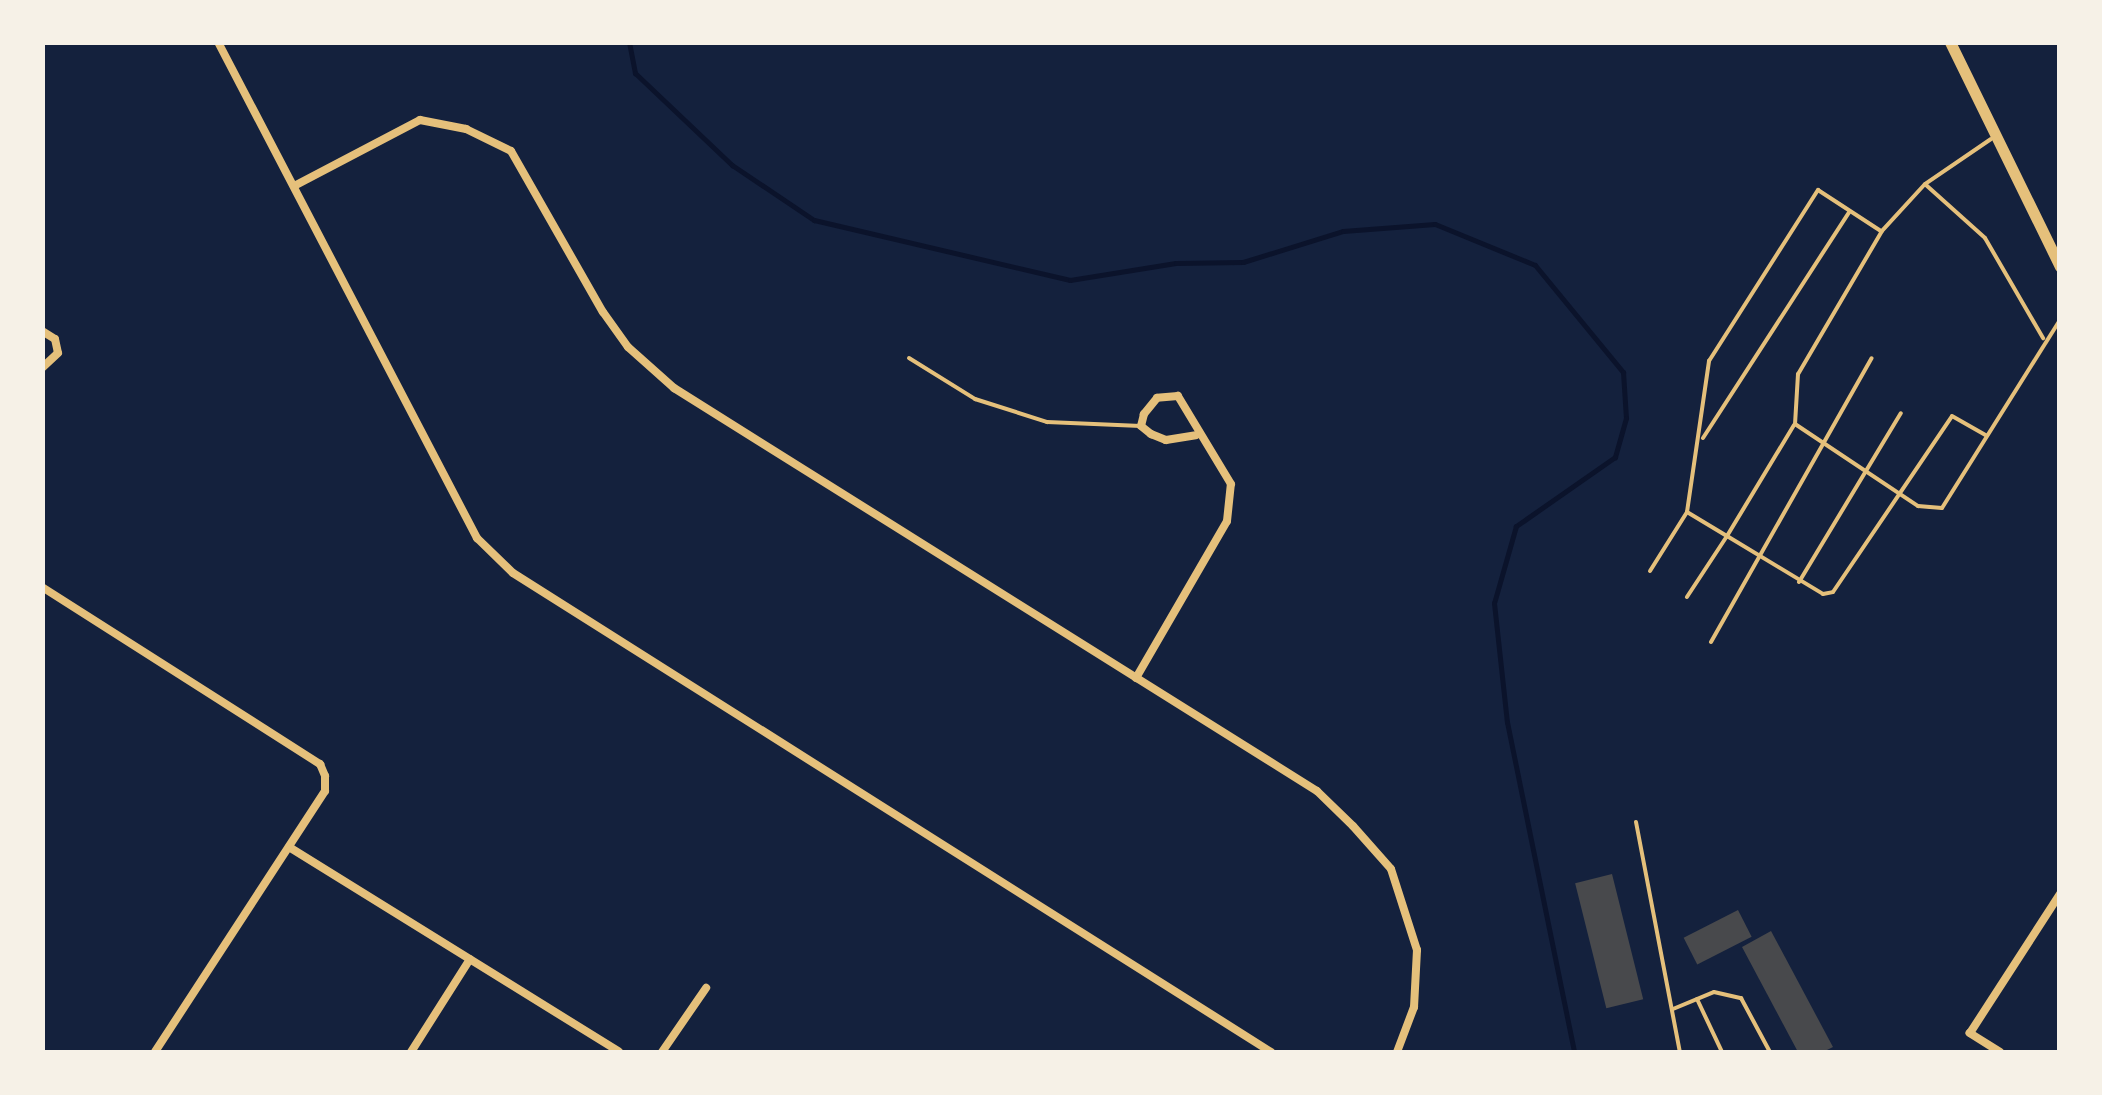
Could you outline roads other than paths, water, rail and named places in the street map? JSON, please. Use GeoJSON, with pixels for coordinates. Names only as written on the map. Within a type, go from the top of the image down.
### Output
{"type":"FeatureCollection","features":[{"type":"Feature","properties":{"kind":"main road"},"geometry":{"type":"LineString","coordinates":[[1950,42],[2060,266]]}},
{"type":"Feature","properties":{"kind":"street"},"geometry":{"type":"LineString","coordinates":[[218,42],[477,538],[514,573],[1271,1052]]}},
{"type":"Feature","properties":{"kind":"street"},"geometry":{"type":"LineString","coordinates":[[296,185],[420,120],[466,129],[510,151],[611,324],[674,388],[1317,791],[1390,869],[1417,950],[1414,1006],[1397,1052]]}},
{"type":"Feature","properties":{"kind":"street"},"geometry":{"type":"LineString","coordinates":[[42,331],[56,339],[58,353],[42,368]]}},
{"type":"Feature","properties":{"kind":"street"},"geometry":{"type":"LineString","coordinates":[[1136,678],[1227,521],[1231,484],[1196,436],[1186,404],[1168,393],[1150,405],[1141,426],[1166,440],[1196,436]]}},
{"type":"Feature","properties":{"kind":"street"},"geometry":{"type":"LineString","coordinates":[[42,587],[320,764],[325,776],[325,791],[155,1052]]}},
{"type":"Feature","properties":{"kind":"street"},"geometry":{"type":"LineString","coordinates":[[289,847],[619,1052]]}},
{"type":"Feature","properties":{"kind":"street"},"geometry":{"type":"LineString","coordinates":[[2000,1052],[1970,1033],[2060,894]]}},
{"type":"Feature","properties":{"kind":"street"},"geometry":{"type":"LineString","coordinates":[[411,1052],[470,959]]}},
{"type":"Feature","properties":{"kind":"street"},"geometry":{"type":"LineString","coordinates":[[662,1052],[706,988]]}},
{"type":"Feature","properties":{"kind":"lane"},"geometry":{"type":"LineString","coordinates":[[1687,598],[1795,424],[1798,374],[1882,231],[1925,184],[1996,136]]}},
{"type":"Feature","properties":{"kind":"lane"},"geometry":{"type":"LineString","coordinates":[[1925,184],[1985,238],[2043,338]]}},
{"type":"Feature","properties":{"kind":"lane"},"geometry":{"type":"LineString","coordinates":[[1650,571],[1687,512],[1701,441],[1709,360],[1818,190],[1882,231]]}},
{"type":"Feature","properties":{"kind":"lane"},"geometry":{"type":"LineString","coordinates":[[1701,441],[1850,211]]}},
{"type":"Feature","properties":{"kind":"lane"},"geometry":{"type":"LineString","coordinates":[[1795,424],[1918,506],[1942,508],[2043,338],[2060,320]]}},
{"type":"Feature","properties":{"kind":"lane"},"geometry":{"type":"LineString","coordinates":[[909,358],[976,399],[1047,422],[1141,426]]}},
{"type":"Feature","properties":{"kind":"lane"},"geometry":{"type":"LineString","coordinates":[[1711,642],[1828,446],[1872,358]]}},
{"type":"Feature","properties":{"kind":"lane"},"geometry":{"type":"LineString","coordinates":[[1799,582],[1901,413]]}},
{"type":"Feature","properties":{"kind":"lane"},"geometry":{"type":"LineString","coordinates":[[1687,512],[1799,582],[1823,594],[1833,592],[1902,496],[1952,416],[1987,436]]}},
{"type":"Feature","properties":{"kind":"lane"},"geometry":{"type":"LineString","coordinates":[[1636,822],[1680,1052]]}},
{"type":"Feature","properties":{"kind":"lane"},"geometry":{"type":"LineString","coordinates":[[1673,1009],[1714,992],[1741,998],[1770,1052]]}},
{"type":"Feature","properties":{"kind":"lane"},"geometry":{"type":"LineString","coordinates":[[1696,999],[1722,1052]]}},
{"type":"Feature","properties":{"kind":"waterway"},"geometry":{"type":"LineString","coordinates":[[629,42],[635,73],[732,165],[814,220],[1070,280],[1176,263],[1243,262],[1343,231],[1435,224],[1535,265],[1623,372],[1626,418],[1615,457],[1516,526],[1494,603],[1507,722],[1574,1052]]}}]}
